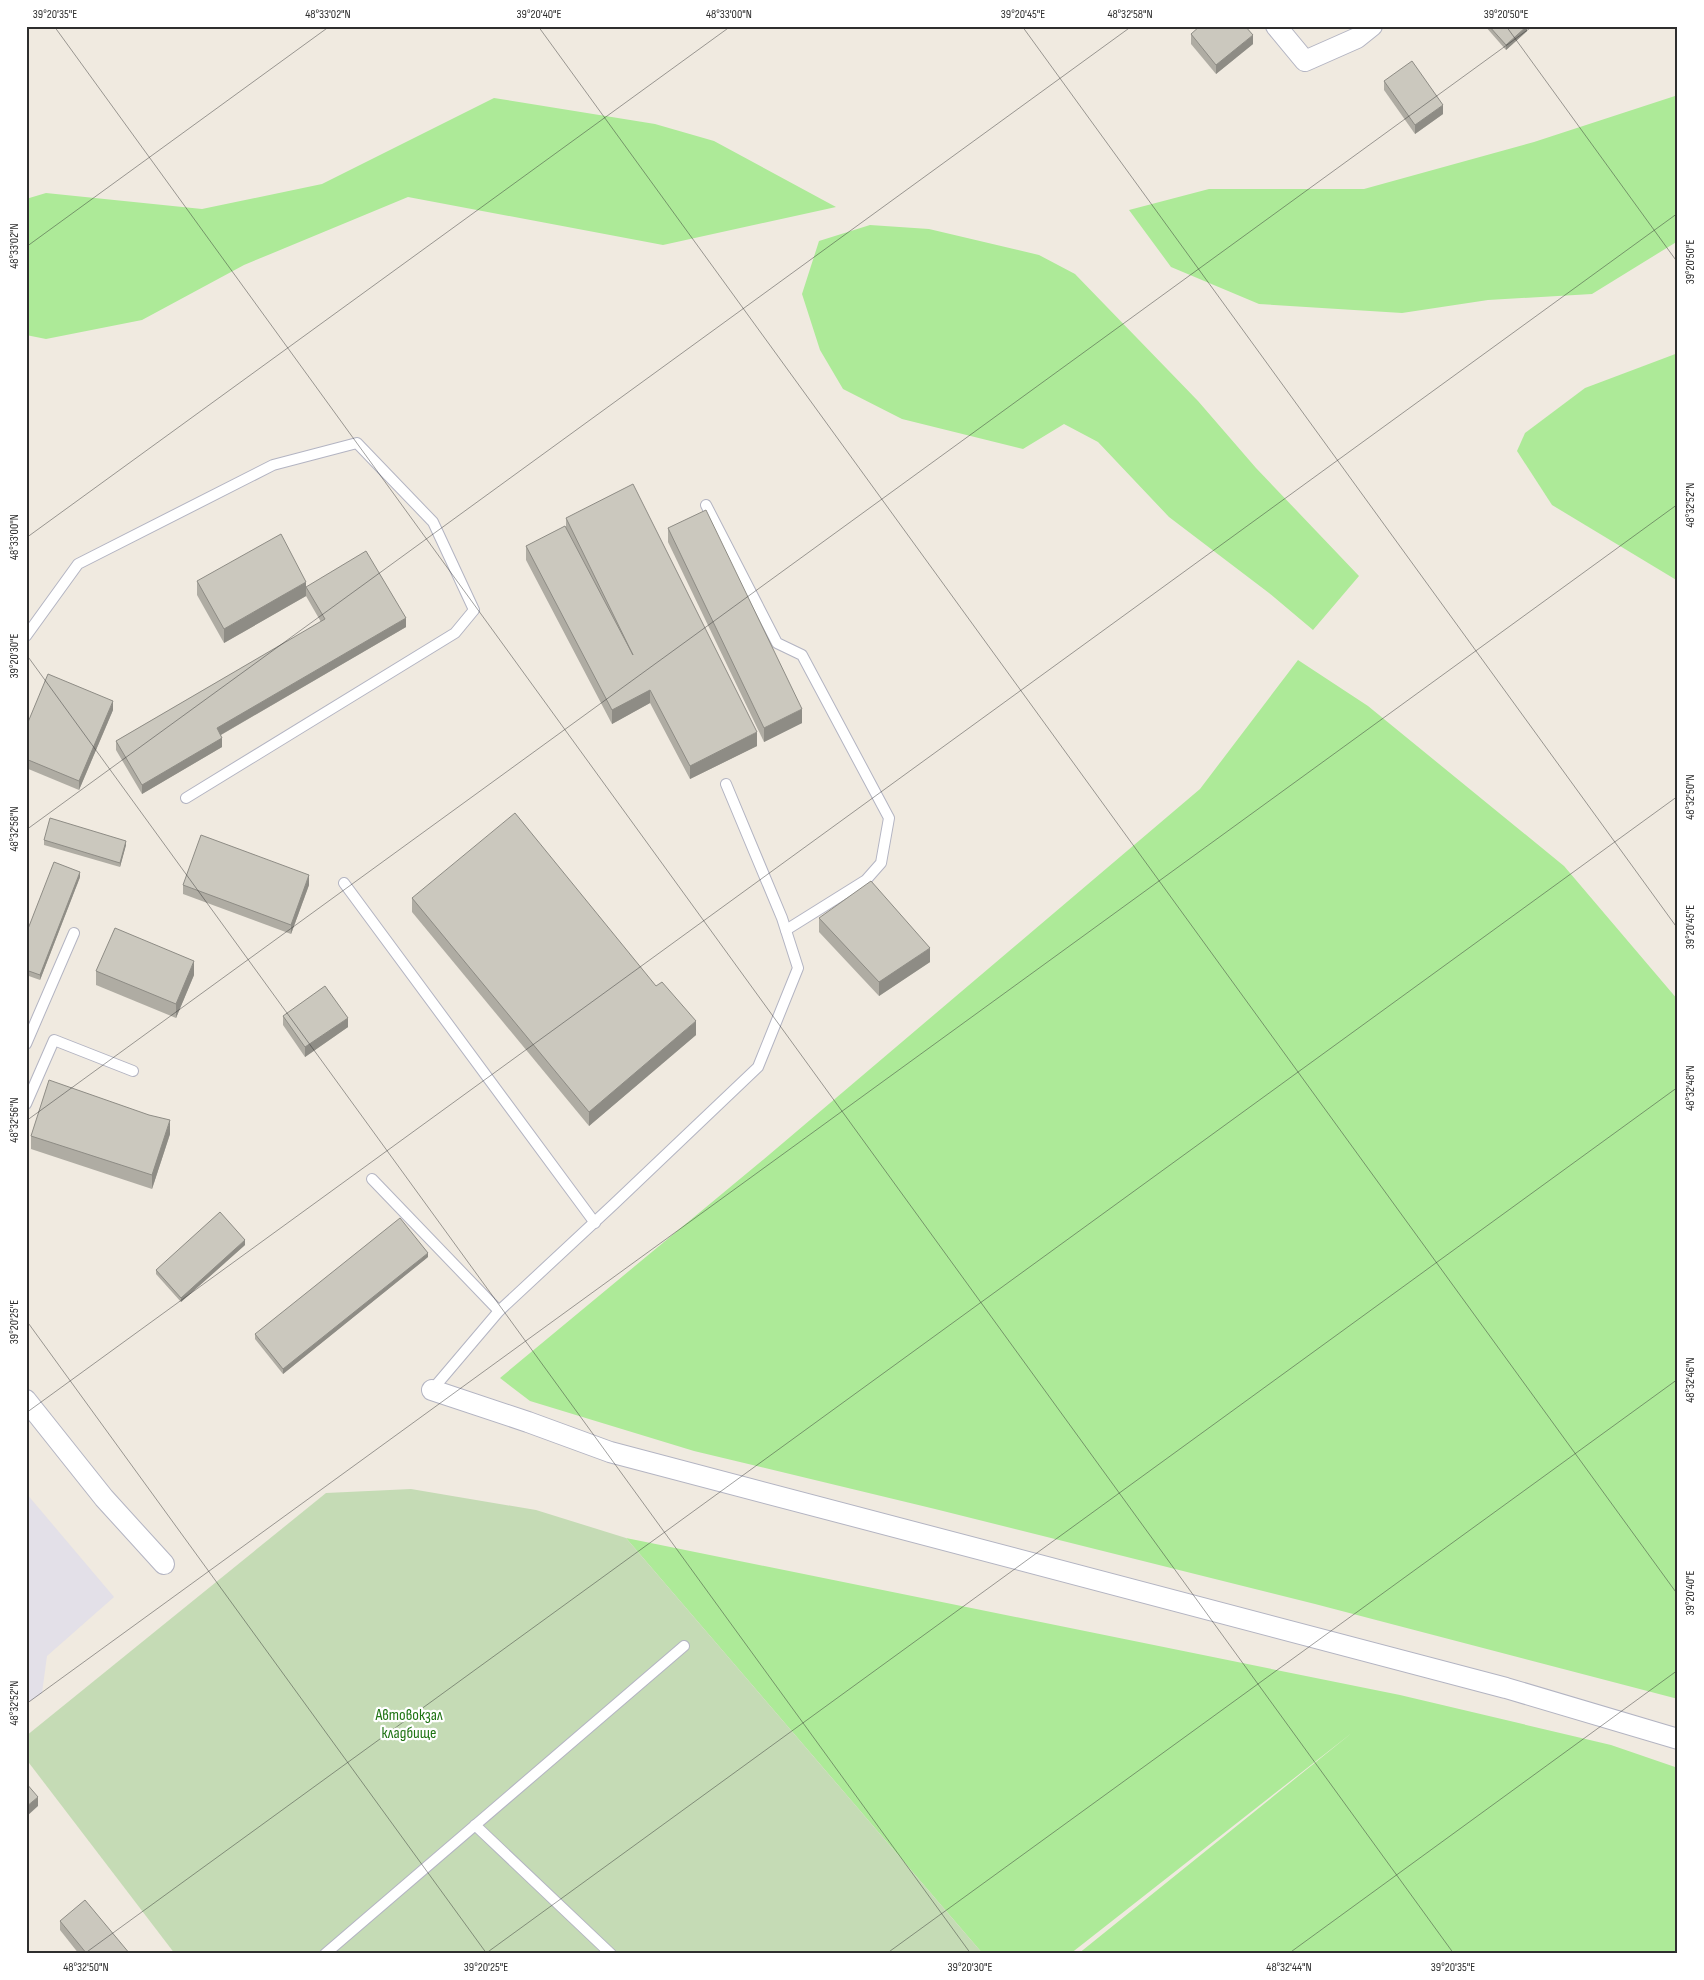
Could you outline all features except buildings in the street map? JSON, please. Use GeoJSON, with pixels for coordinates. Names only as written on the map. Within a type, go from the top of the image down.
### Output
{"type":"FeatureCollection","features":[{"type":"Feature","properties":{"kind":"street"},"geometry":{"type":"LineString","coordinates":[[1276,26],[1305,61],[1357,38],[1372,26]]}},
{"type":"Feature","properties":{"kind":"street"},"geometry":{"type":"LineString","coordinates":[[432,1390],[610,1452],[1506,1688],[1678,1739]]}},
{"type":"Feature","properties":{"kind":"street"},"geometry":{"type":"LineString","coordinates":[[26,1400],[104,1498],[164,1564]]}},
{"type":"Feature","properties":{"kind":"lane"},"geometry":{"type":"LineString","coordinates":[[26,636],[78,564],[273,465],[357,443],[433,522],[474,610],[455,633],[186,798]]}},
{"type":"Feature","properties":{"kind":"lane"},"geometry":{"type":"LineString","coordinates":[[706,505],[777,643],[802,655],[889,818],[881,863],[866,880],[786,930]]}},
{"type":"Feature","properties":{"kind":"lane"},"geometry":{"type":"LineString","coordinates":[[432,1390],[499,1311],[595,1223],[758,1067],[798,968],[786,930],[726,784]]}},
{"type":"Feature","properties":{"kind":"lane"},"geometry":{"type":"LineString","coordinates":[[344,883],[595,1223]]}},
{"type":"Feature","properties":{"kind":"lane"},"geometry":{"type":"LineString","coordinates":[[26,1044],[74,933]]}},
{"type":"Feature","properties":{"kind":"lane"},"geometry":{"type":"LineString","coordinates":[[26,1104],[54,1040],[134,1071]]}},
{"type":"Feature","properties":{"kind":"lane"},"geometry":{"type":"LineString","coordinates":[[372,1179],[499,1311]]}},
{"type":"Feature","properties":{"kind":"lane"},"geometry":{"type":"LineString","coordinates":[[325,1954],[684,1646]]}},
{"type":"Feature","properties":{"kind":"lane"},"geometry":{"type":"LineString","coordinates":[[475,1825],[611,1954]]}},
{"type":"Feature","properties":{"kind":"shaded area"},"geometry":{"type":"Polygon","coordinates":[[[26,1493],[114,1597],[47,1656],[42,1693],[26,1704],[26,1493]]]}},
{"type":"Feature","properties":{"kind":"green space"},"geometry":{"type":"Polygon","coordinates":[[[1678,95],[1678,241],[1592,294],[1488,300],[1402,313],[1259,304],[1171,267],[1129,210],[1209,189],[1364,189],[1534,142],[1678,95]]]}},
{"type":"Feature","properties":{"kind":"green space"},"geometry":{"type":"Polygon","coordinates":[[[494,98],[655,124],[714,141],[836,207],[663,245],[408,197],[244,265],[142,320],[46,339],[26,335],[26,199],[46,193],[202,209],[322,184],[494,98]]]}},
{"type":"Feature","properties":{"kind":"green space"},"geometry":{"type":"Polygon","coordinates":[[[870,225],[929,229],[1039,255],[1075,274],[1198,401],[1256,468],[1359,576],[1313,630],[1269,593],[1169,517],[1098,442],[1064,424],[1023,449],[902,419],[843,389],[820,350],[802,294],[819,241],[870,225]]]}},
{"type":"Feature","properties":{"kind":"green space"},"geometry":{"type":"Polygon","coordinates":[[[1678,353],[1678,581],[1552,505],[1517,451],[1525,433],[1585,388],[1678,353]]]}},
{"type":"Feature","properties":{"kind":"green space"},"geometry":{"type":"Polygon","coordinates":[[[1298,660],[1368,706],[1564,866],[1678,1000],[1678,1699],[1315,1604],[694,1451],[530,1401],[500,1378],[770,1154],[1200,789],[1298,660]]]}},
{"type":"Feature","properties":{"kind":"green space","name":"Автовокзал кладбище"},"geometry":{"type":"Polygon","coordinates":[[[411,1489],[536,1510],[626,1538],[983,1954],[175,1954],[26,1759],[26,1736],[326,1493],[411,1489]]]}},
{"type":"Feature","properties":{"kind":"green space"},"geometry":{"type":"Polygon","coordinates":[[[626,1538],[1400,1695],[1611,1745],[1678,1768],[1678,1954],[1078,1954],[1353,1732],[1070,1954],[983,1954],[626,1538]]]}}]}
